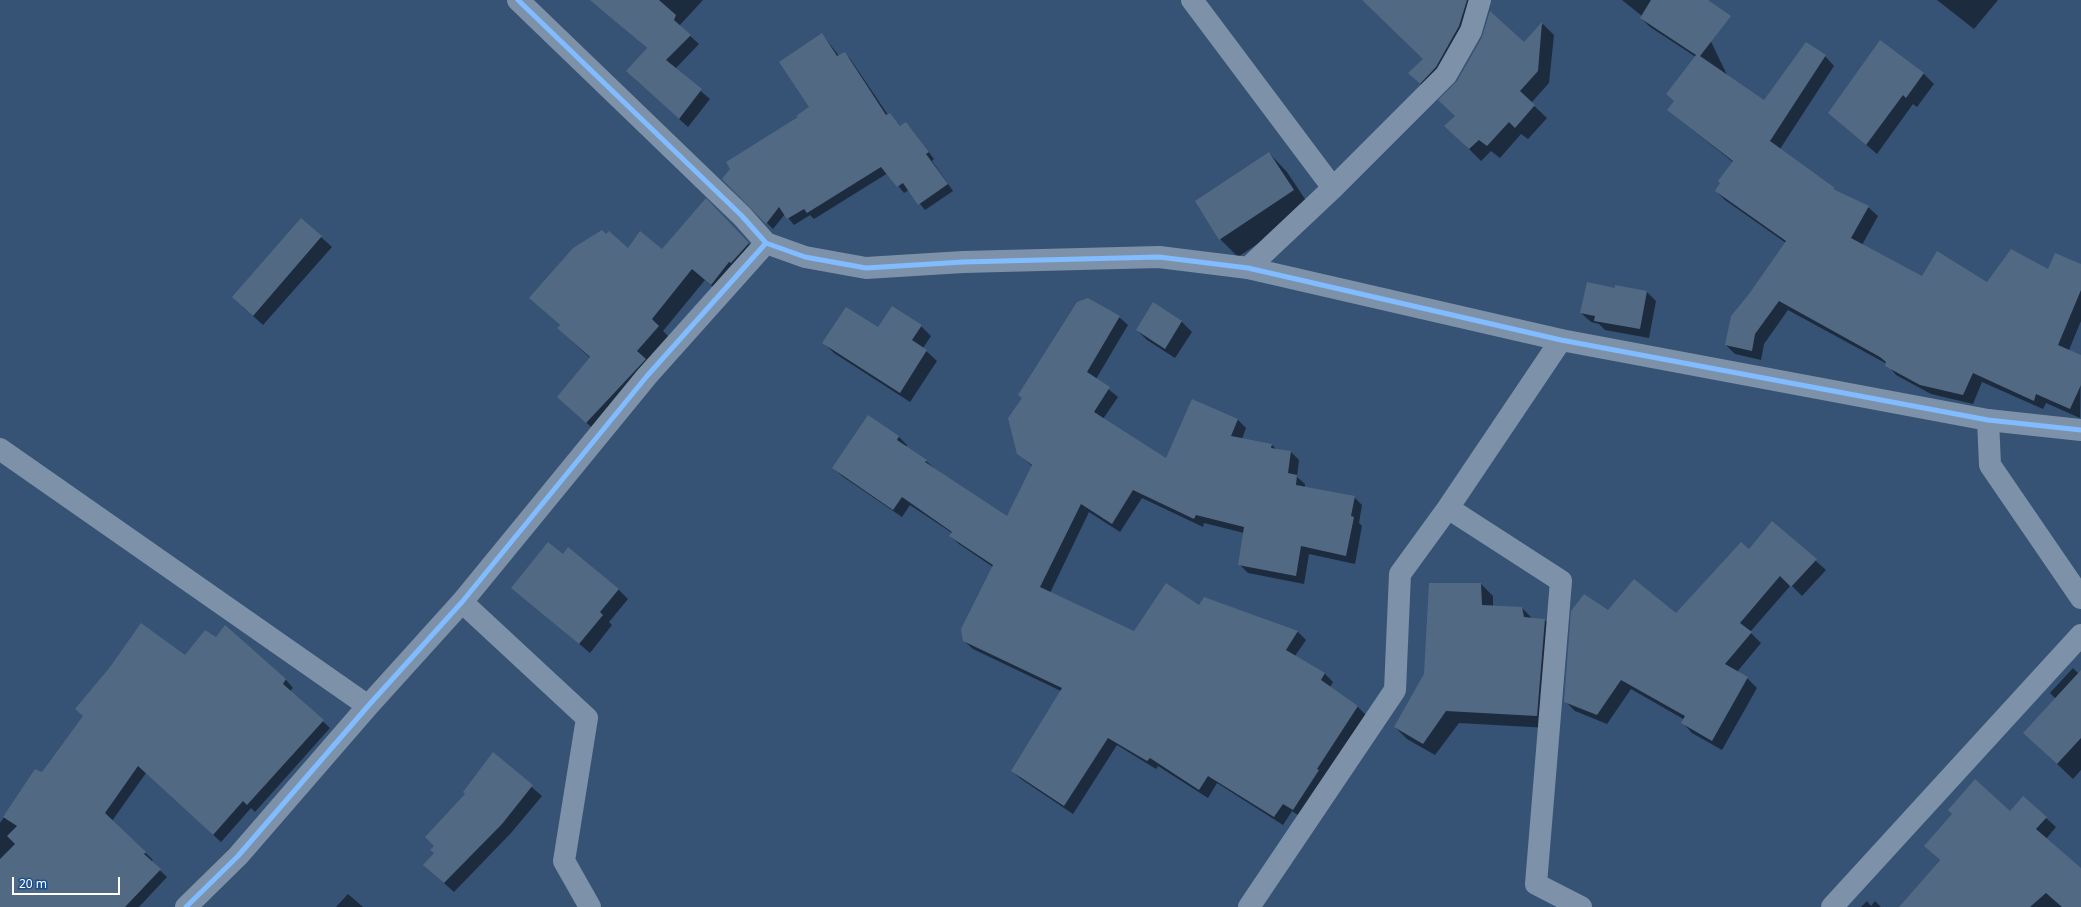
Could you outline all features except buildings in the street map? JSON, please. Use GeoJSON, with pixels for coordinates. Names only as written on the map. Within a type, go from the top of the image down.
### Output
{"type":"FeatureCollection","features":[{"type":"Feature","properties":{"kind":"street"},"geometry":{"type":"LineString","coordinates":[[518,0],[742,216],[766,243],[805,257],[866,268],[963,262],[1159,257],[1248,268],[1561,340],[1988,420],[2081,430]]}},
{"type":"Feature","properties":{"kind":"street"},"geometry":{"type":"LineString","coordinates":[[1192,0],[1333,188]]}},
{"type":"Feature","properties":{"kind":"street"},"geometry":{"type":"LineString","coordinates":[[1248,268],[1333,188],[1446,75],[1471,31],[1480,0]]}},
{"type":"Feature","properties":{"kind":"street"},"geometry":{"type":"LineString","coordinates":[[186,907],[238,856],[368,706],[462,602],[647,376],[766,243]]}},
{"type":"Feature","properties":{"kind":"street"},"geometry":{"type":"LineString","coordinates":[[1249,907],[1395,690],[1400,574],[1448,508],[1561,340]]}},
{"type":"Feature","properties":{"kind":"street"},"geometry":{"type":"LineString","coordinates":[[1988,420],[1990,465],[2081,598]]}},
{"type":"Feature","properties":{"kind":"street"},"geometry":{"type":"LineString","coordinates":[[0,449],[368,706]]}},
{"type":"Feature","properties":{"kind":"street"},"geometry":{"type":"LineString","coordinates":[[1448,508],[1561,581],[1536,884],[1581,907]]}},
{"type":"Feature","properties":{"kind":"street"},"geometry":{"type":"LineString","coordinates":[[462,602],[587,718],[564,861],[590,907]]}},
{"type":"Feature","properties":{"kind":"street"},"geometry":{"type":"LineString","coordinates":[[1832,907],[2081,634]]}},
{"type":"Feature","properties":{"kind":"cycle path"},"geometry":{"type":"LineString","coordinates":[[518,0],[742,216],[766,243],[805,257],[866,268],[963,262],[1159,257],[1248,268],[1561,340],[1988,420],[2081,430]]}},
{"type":"Feature","properties":{"kind":"cycle path"},"geometry":{"type":"LineString","coordinates":[[186,907],[238,856],[368,706],[462,602],[647,376],[766,243]]}}]}
